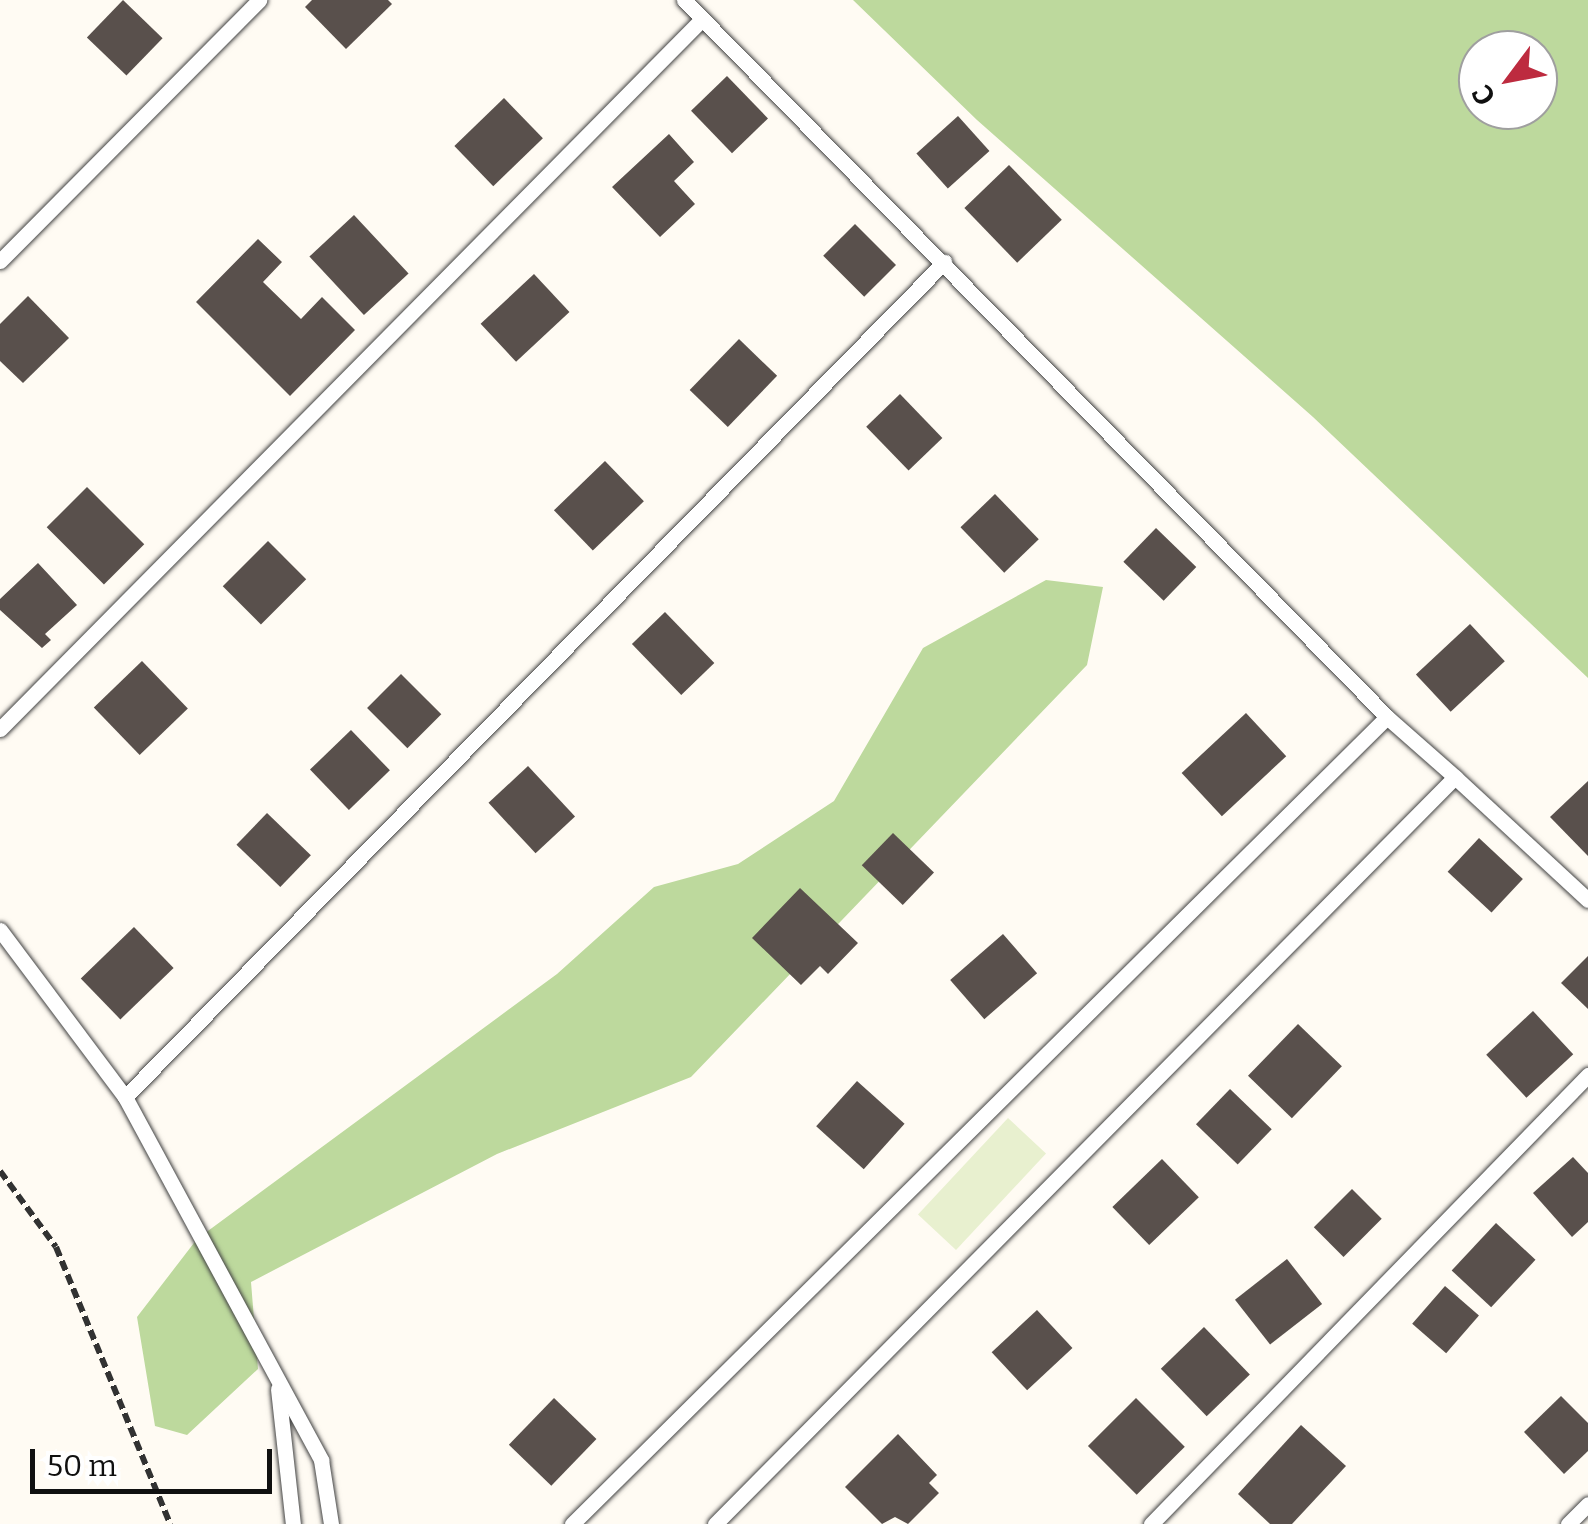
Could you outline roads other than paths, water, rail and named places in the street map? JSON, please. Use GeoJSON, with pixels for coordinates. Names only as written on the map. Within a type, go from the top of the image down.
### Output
{"type":"FeatureCollection","features":[{"type":"Feature","properties":{"kind":"lane"},"geometry":{"type":"LineString","coordinates":[[0,261],[259,0]]}},
{"type":"Feature","properties":{"kind":"lane"},"geometry":{"type":"LineString","coordinates":[[684,0],[1387,717],[1588,900]]}},
{"type":"Feature","properties":{"kind":"lane"},"geometry":{"type":"LineString","coordinates":[[0,730],[702,19]]}},
{"type":"Feature","properties":{"kind":"lane"},"geometry":{"type":"LineString","coordinates":[[125,1097],[944,262]]}},
{"type":"Feature","properties":{"kind":"lane"},"geometry":{"type":"LineString","coordinates":[[572,1524],[1387,717]]}},
{"type":"Feature","properties":{"kind":"lane"},"geometry":{"type":"LineString","coordinates":[[715,1524],[1455,777]]}},
{"type":"Feature","properties":{"kind":"lane"},"geometry":{"type":"LineString","coordinates":[[0,930],[125,1097],[321,1460],[330,1524]]}},
{"type":"Feature","properties":{"kind":"lane"},"geometry":{"type":"LineString","coordinates":[[1152,1524],[1588,1075]]}},
{"type":"Feature","properties":{"kind":"lane"},"geometry":{"type":"LineString","coordinates":[[277,1380],[293,1524]]}},
{"type":"Feature","properties":{"kind":"lane"},"geometry":{"type":"LineString","coordinates":[[1568,1524],[1588,1504]]}}]}
